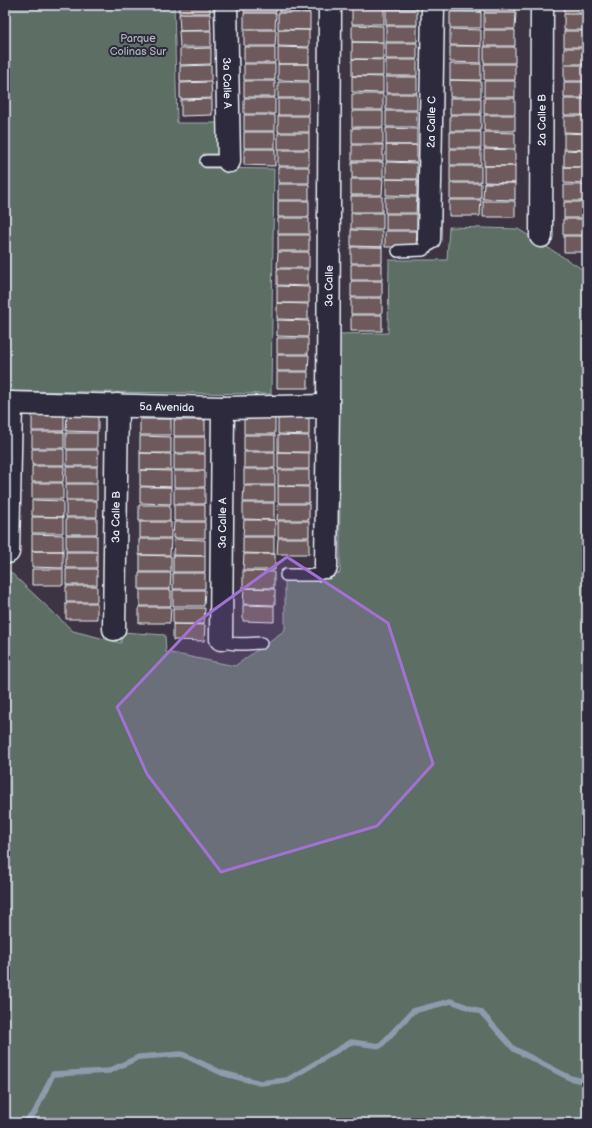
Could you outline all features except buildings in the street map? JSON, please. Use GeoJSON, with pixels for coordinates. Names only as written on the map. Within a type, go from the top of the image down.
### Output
{"type":"FeatureCollection","features":[{"type":"Feature","properties":{"kind":"street","name":"3a Calle A"},"geometry":{"type":"LineString","coordinates":[[226,5],[229,161]]}},
{"type":"Feature","properties":{"kind":"street","name":"3a Calle"},"geometry":{"type":"LineString","coordinates":[[326,567],[330,5]]}},
{"type":"Feature","properties":{"kind":"street","name":"2a Calle C"},"geometry":{"type":"LineString","coordinates":[[429,239],[433,5]]}},
{"type":"Feature","properties":{"kind":"street","name":"2a Calle B"},"geometry":{"type":"LineString","coordinates":[[541,236],[542,5]]}},
{"type":"Feature","properties":{"kind":"street","name":"5a Avenida"},"geometry":{"type":"LineString","coordinates":[[8,403],[223,408],[328,406]]}},
{"type":"Feature","properties":{"kind":"street"},"geometry":{"type":"LineString","coordinates":[[8,403],[8,552]]}},
{"type":"Feature","properties":{"kind":"street","name":"3a Calle B"},"geometry":{"type":"LineString","coordinates":[[114,628],[117,406]]}},
{"type":"Feature","properties":{"kind":"street","name":"3a Calle A"},"geometry":{"type":"LineString","coordinates":[[221,639],[223,408]]}},
{"type":"Feature","properties":{"kind":"lane"},"geometry":{"type":"LineString","coordinates":[[206,161],[229,161]]}},
{"type":"Feature","properties":{"kind":"lane"},"geometry":{"type":"LineString","coordinates":[[398,250],[423,250],[428,246],[429,239]]}},
{"type":"Feature","properties":{"kind":"lane"},"geometry":{"type":"LineString","coordinates":[[286,575],[317,575],[326,567]]}},
{"type":"Feature","properties":{"kind":"lane"},"geometry":{"type":"LineString","coordinates":[[221,639],[224,642],[235,644],[261,643]]}},
{"type":"Feature","properties":{"kind":"highlighted area"},"geometry":{"type":"Polygon","coordinates":[[[287,557],[388,623],[433,764],[377,826],[221,872],[147,774],[117,707],[197,622],[287,557]]]}},
{"type":"Feature","properties":{"kind":"green space","name":"Parque Colinas Sur"},"geometry":{"type":"Polygon","coordinates":[[[5,5],[174,5],[177,123],[225,123],[225,154],[203,154],[204,168],[274,169],[271,394],[5,391],[5,5]]]}},
{"type":"Feature","properties":{"kind":"green space"},"geometry":{"type":"Polygon","coordinates":[[[449,227],[518,229],[587,272],[587,1123],[5,1123],[5,567],[73,631],[121,643],[121,632],[165,635],[166,652],[235,666],[285,630],[285,577],[340,573],[339,334],[388,333],[389,260],[447,260],[449,227]]]}},
{"type":"Feature","properties":{"kind":"waterway"},"geometry":{"type":"LineString","coordinates":[[24,1123],[35,1112],[53,1074],[109,1071],[139,1057],[182,1054],[222,1073],[260,1083],[287,1080],[351,1042],[380,1046],[413,1011],[451,1001],[481,1012],[514,1049],[570,1078],[587,1082]]}}]}
